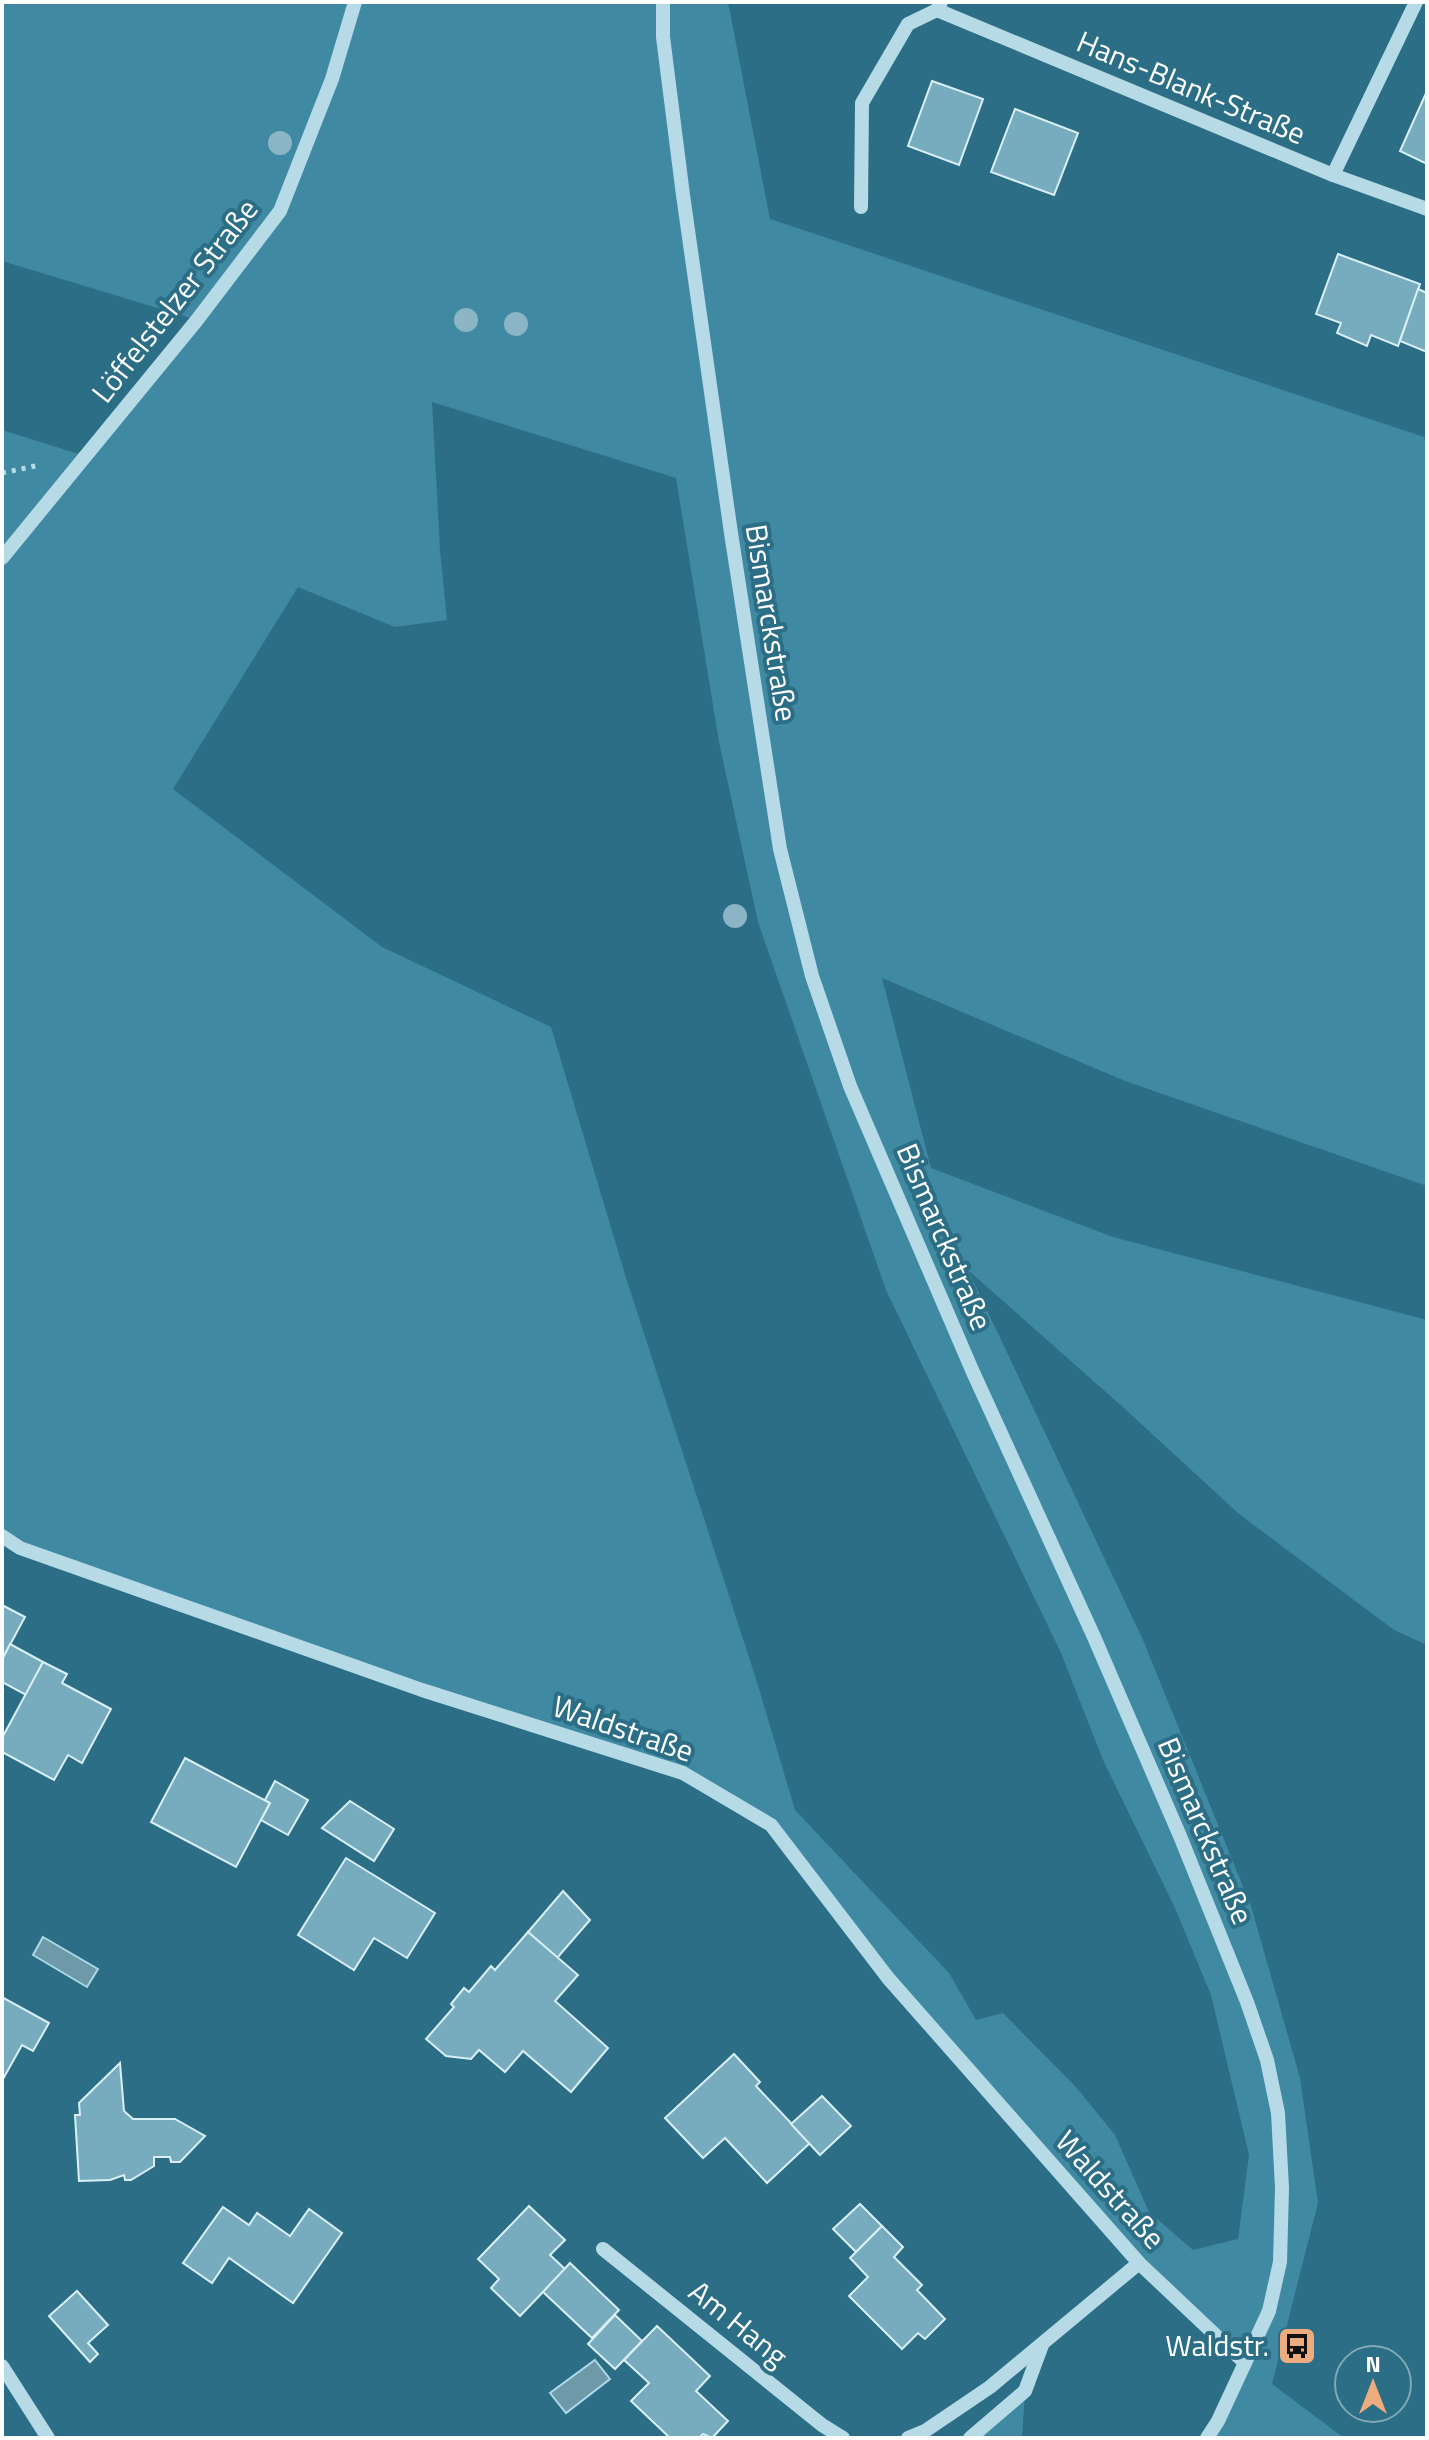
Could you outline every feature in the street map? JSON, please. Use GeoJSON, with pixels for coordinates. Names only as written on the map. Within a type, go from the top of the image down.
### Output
{"type":"FeatureCollection","features":[{"type":"Feature","properties":{"kind":"street","name":"Löffelstelzer Straße"},"geometry":{"type":"LineString","coordinates":[[2,558],[197,320],[280,211],[332,79],[355,2]]}},
{"type":"Feature","properties":{"kind":"street","name":"Bismarckstraße"},"geometry":{"type":"LineString","coordinates":[[663,2],[663,37],[683,195],[733,549],[780,849],[812,976],[850,1086],[972,1370],[1150,1766],[1247,2002],[1267,2060],[1278,2113],[1282,2188],[1280,2262],[1269,2311],[1218,2421],[1207,2438]]}},
{"type":"Feature","properties":{"kind":"street"},"geometry":{"type":"LineString","coordinates":[[1333,175],[1416,2]]}},
{"type":"Feature","properties":{"kind":"street"},"geometry":{"type":"LineString","coordinates":[[861,207],[862,103],[908,24],[939,6]]}},
{"type":"Feature","properties":{"kind":"street","name":"Hans-Blank-Straße"},"geometry":{"type":"LineString","coordinates":[[939,6],[1333,175],[1427,209]]}},
{"type":"Feature","properties":{"kind":"street","name":"Waldstraße"},"geometry":{"type":"LineString","coordinates":[[2,1536],[20,1548],[407,1685],[683,1773],[771,1825],[888,1978],[1139,2263],[1245,2363]]}},
{"type":"Feature","properties":{"kind":"street","name":"Am Hang"},"geometry":{"type":"LineString","coordinates":[[603,2249],[822,2425],[843,2438]]}},
{"type":"Feature","properties":{"kind":"street"},"geometry":{"type":"LineString","coordinates":[[908,2438],[925,2431],[990,2387],[1139,2263]]}},
{"type":"Feature","properties":{"kind":"street"},"geometry":{"type":"LineString","coordinates":[[970,2438],[1025,2391],[1044,2341]]}},
{"type":"Feature","properties":{"kind":"street"},"geometry":{"type":"LineString","coordinates":[[2,2366],[48,2438]]}},
{"type":"Feature","properties":{"kind":"shaded area"},"geometry":{"type":"Polygon","coordinates":[[[2,2],[728,2],[770,219],[1427,438],[1427,1186],[1125,1081],[882,978],[931,1168],[1113,1237],[1427,1320],[1427,1645],[1394,1630],[1239,1514],[968,1270],[1143,1640],[1251,1906],[1300,2078],[1318,2203],[1272,2384],[1344,2438],[1207,2438],[1245,2363],[1139,2263],[888,1978],[771,1825],[682,1773],[422,1690],[2,1536],[2,430],[85,456],[197,320],[2,261],[2,2]],[[432,402],[447,620],[395,627],[298,587],[173,789],[382,947],[551,1027],[627,1281],[756,1679],[795,1810],[949,1973],[976,2020],[1003,2013],[1075,2086],[1115,2135],[1149,2212],[1193,2250],[1238,2239],[1249,2155],[1211,1995],[1175,1908],[1103,1760],[1061,1653],[886,1290],[758,922],[719,742],[676,478],[432,402]]]}},
{"type":"Feature","properties":{"kind":"shaded area"},"geometry":{"type":"Polygon","coordinates":[[[43,1937],[98,1969],[87,1987],[33,1955],[43,1937]]]}},
{"type":"Feature","properties":{"kind":"shaded area"},"geometry":{"type":"Polygon","coordinates":[[[595,2360],[610,2379],[566,2413],[550,2393],[595,2360]]]}},
{"type":"Feature","properties":{"kind":"shaded area"},"geometry":{"type":"Polygon","coordinates":[[[1025,2391],[1022,2438],[970,2438],[1025,2391]]]}},
{"type":"Feature","properties":{"kind":"building"},"geometry":{"type":"Polygon","coordinates":[[[932,81],[983,99],[959,165],[908,146],[932,81]]]}},
{"type":"Feature","properties":{"kind":"building"},"geometry":{"type":"Polygon","coordinates":[[[1427,91],[1427,164],[1400,151],[1427,91]]]}},
{"type":"Feature","properties":{"kind":"building"},"geometry":{"type":"Polygon","coordinates":[[[1015,109],[1078,133],[1054,195],[991,172],[1015,109]]]}},
{"type":"Feature","properties":{"kind":"building"},"geometry":{"type":"Polygon","coordinates":[[[1338,254],[1420,284],[1398,346],[1371,335],[1367,346],[1337,333],[1341,323],[1316,314],[1338,254]]]}},
{"type":"Feature","properties":{"kind":"building"},"geometry":{"type":"Polygon","coordinates":[[[1418,289],[1427,293],[1427,352],[1400,341],[1418,289]]]}},
{"type":"Feature","properties":{"kind":"building"},"geometry":{"type":"Polygon","coordinates":[[[2,1605],[25,1617],[4,1656],[2,1655],[2,1605]]]}},
{"type":"Feature","properties":{"kind":"building"},"geometry":{"type":"Polygon","coordinates":[[[10,1644],[43,1662],[26,1695],[2,1682],[2,1660],[10,1644]]]}},
{"type":"Feature","properties":{"kind":"building"},"geometry":{"type":"Polygon","coordinates":[[[43,1662],[67,1674],[62,1683],[111,1709],[82,1763],[68,1755],[54,1780],[2,1752],[2,1738],[43,1662]]]}},
{"type":"Feature","properties":{"kind":"building"},"geometry":{"type":"Polygon","coordinates":[[[185,1758],[270,1803],[236,1867],[151,1822],[185,1758]]]}},
{"type":"Feature","properties":{"kind":"building"},"geometry":{"type":"Polygon","coordinates":[[[275,1781],[308,1800],[288,1835],[261,1820],[270,1803],[265,1800],[275,1781]]]}},
{"type":"Feature","properties":{"kind":"building"},"geometry":{"type":"Polygon","coordinates":[[[350,1801],[394,1829],[374,1861],[322,1828],[350,1801]]]}},
{"type":"Feature","properties":{"kind":"building"},"geometry":{"type":"Polygon","coordinates":[[[346,1858],[435,1913],[407,1958],[374,1938],[354,1970],[298,1935],[346,1858]]]}},
{"type":"Feature","properties":{"kind":"building"},"geometry":{"type":"Polygon","coordinates":[[[563,1891],[590,1920],[557,1958],[528,1932],[563,1891]]]}},
{"type":"Feature","properties":{"kind":"building"},"geometry":{"type":"Polygon","coordinates":[[[528,1932],[578,1975],[555,2001],[608,2048],[571,2092],[523,2051],[505,2072],[479,2050],[471,2059],[446,2056],[426,2039],[454,2007],[451,2004],[464,1988],[469,1992],[491,1966],[495,1970],[528,1932]]]}},
{"type":"Feature","properties":{"kind":"building"},"geometry":{"type":"Polygon","coordinates":[[[2,1997],[49,2023],[33,2051],[22,2045],[3,2079],[2,1997]]]}},
{"type":"Feature","properties":{"kind":"building"},"geometry":{"type":"Polygon","coordinates":[[[734,2054],[760,2082],[756,2086],[810,2143],[767,2183],[725,2138],[703,2158],[665,2118],[734,2054]]]}},
{"type":"Feature","properties":{"kind":"building"},"geometry":{"type":"Polygon","coordinates":[[[120,2063],[124,2111],[133,2119],[175,2119],[205,2136],[180,2162],[171,2162],[170,2157],[154,2157],[154,2166],[131,2180],[125,2180],[124,2175],[110,2180],[79,2181],[75,2115],[80,2115],[79,2103],[120,2063]]]}},
{"type":"Feature","properties":{"kind":"building"},"geometry":{"type":"Polygon","coordinates":[[[822,2096],[851,2126],[820,2155],[791,2124],[822,2096]]]}},
{"type":"Feature","properties":{"kind":"building"},"geometry":{"type":"Polygon","coordinates":[[[860,2204],[882,2226],[856,2252],[833,2229],[860,2204]]]}},
{"type":"Feature","properties":{"kind":"building"},"geometry":{"type":"Polygon","coordinates":[[[529,2206],[565,2240],[550,2255],[565,2269],[520,2316],[491,2288],[499,2279],[478,2259],[529,2206]]]}},
{"type":"Feature","properties":{"kind":"building"},"geometry":{"type":"Polygon","coordinates":[[[223,2207],[249,2225],[257,2213],[290,2236],[309,2209],[342,2233],[293,2303],[229,2258],[212,2283],[183,2263],[223,2207]]]}},
{"type":"Feature","properties":{"kind":"building"},"geometry":{"type":"Polygon","coordinates":[[[882,2226],[903,2247],[894,2257],[922,2285],[917,2290],[945,2319],[925,2339],[918,2333],[902,2349],[849,2296],[868,2277],[850,2258],[882,2226]]]}},
{"type":"Feature","properties":{"kind":"building"},"geometry":{"type":"Polygon","coordinates":[[[570,2263],[619,2310],[592,2338],[543,2292],[570,2263]]]}},
{"type":"Feature","properties":{"kind":"building"},"geometry":{"type":"Polygon","coordinates":[[[77,2291],[108,2325],[88,2343],[98,2354],[90,2362],[49,2316],[77,2291]]]}},
{"type":"Feature","properties":{"kind":"building"},"geometry":{"type":"Polygon","coordinates":[[[615,2315],[642,2341],[615,2369],[588,2344],[615,2315]]]}},
{"type":"Feature","properties":{"kind":"building"},"geometry":{"type":"Polygon","coordinates":[[[657,2326],[710,2376],[696,2391],[728,2421],[712,2438],[703,2434],[699,2438],[670,2438],[631,2401],[649,2383],[624,2360],[657,2326]]]}},
{"type":"Feature","properties":{"kind":"place","name":"Waldstr."},"geometry":{"type":"Point","coordinates":[1297,2346]}}]}
